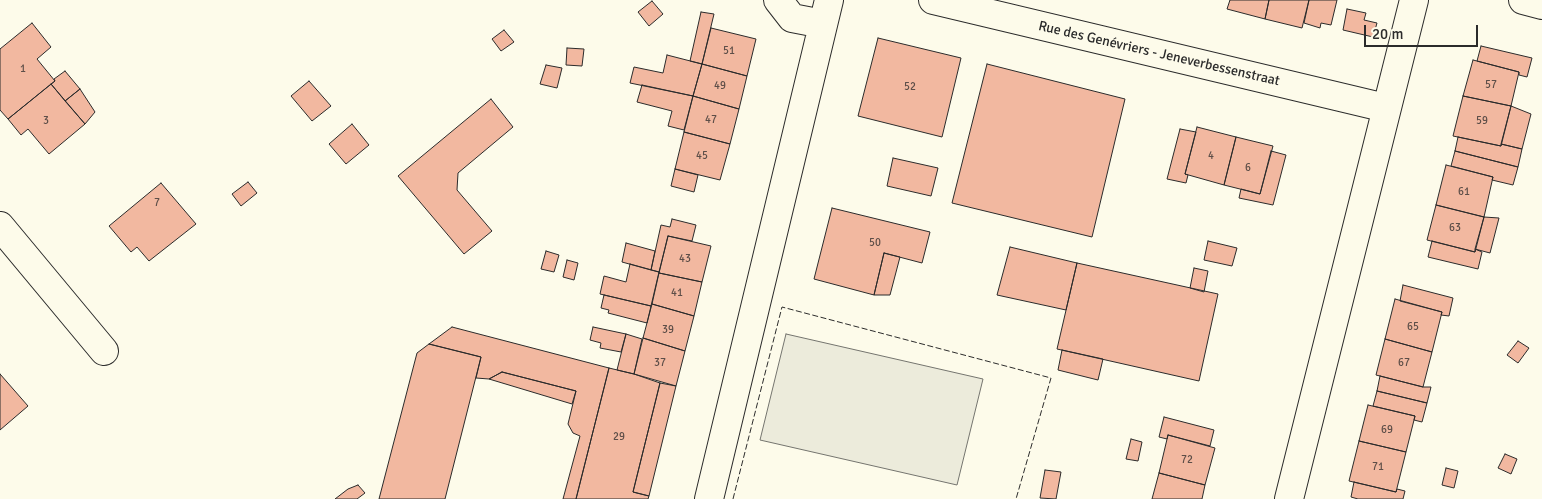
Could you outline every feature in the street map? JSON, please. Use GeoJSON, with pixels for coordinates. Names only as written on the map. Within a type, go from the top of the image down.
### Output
{"type":"FeatureCollection","features":[{"type":"Feature","properties":{"kind":"street"},"geometry":{"type":"LineString","coordinates":[[709,499],[826,12],[792,18],[778,0]]}},
{"type":"Feature","properties":{"kind":"street","name":"Rue des Genévriers - Jeneverbessenstraat"},"geometry":{"type":"LineString","coordinates":[[933,0],[1386,108]]}},
{"type":"Feature","properties":{"kind":"street"},"geometry":{"type":"LineString","coordinates":[[1289,499],[1414,0]]}},
{"type":"Feature","properties":{"kind":"street"},"geometry":{"type":"LineString","coordinates":[[1524,0],[1542,5]]}},
{"type":"Feature","properties":{"kind":"street"},"geometry":{"type":"LineString","coordinates":[[0,226],[104,351]]}},
{"type":"Feature","properties":{"kind":"shaded area"},"geometry":{"type":"Polygon","coordinates":[[[786,334],[983,379],[957,485],[760,440],[786,334]]]}},
{"type":"Feature","properties":{"kind":"building"},"geometry":{"type":"Polygon","coordinates":[[[1230,0],[1269,0],[1265,19],[1227,9],[1230,0]]]}},
{"type":"Feature","properties":{"kind":"building"},"geometry":{"type":"Polygon","coordinates":[[[1269,0],[1309,0],[1302,28],[1265,19],[1269,0]]]}},
{"type":"Feature","properties":{"kind":"building"},"geometry":{"type":"Polygon","coordinates":[[[1309,0],[1337,0],[1331,25],[1321,23],[1320,28],[1304,23],[1309,0]]]}},
{"type":"Feature","properties":{"kind":"building"},"geometry":{"type":"Polygon","coordinates":[[[652,1],[663,14],[649,26],[638,12],[652,1]]]}},
{"type":"Feature","properties":{"kind":"building"},"geometry":{"type":"Polygon","coordinates":[[[1347,9],[1366,13],[1364,20],[1377,23],[1373,37],[1343,30],[1347,9]]]}},
{"type":"Feature","properties":{"kind":"building"},"geometry":{"type":"Polygon","coordinates":[[[701,12],[714,14],[702,64],[690,61],[701,12]]]}},
{"type":"Feature","properties":{"kind":"building"},"geometry":{"type":"Polygon","coordinates":[[[32,23],[51,47],[37,59],[55,81],[8,119],[0,110],[0,49],[32,23]]]}},
{"type":"Feature","properties":{"kind":"building"},"geometry":{"type":"Polygon","coordinates":[[[711,28],[756,39],[747,76],[702,64],[711,28]]]}},
{"type":"Feature","properties":{"kind":"building"},"geometry":{"type":"Polygon","coordinates":[[[504,30],[514,42],[501,51],[492,39],[504,30]]]}},
{"type":"Feature","properties":{"kind":"building"},"geometry":{"type":"Polygon","coordinates":[[[878,38],[961,58],[942,137],[858,116],[878,38]]]}},
{"type":"Feature","properties":{"kind":"building"},"geometry":{"type":"Polygon","coordinates":[[[1481,46],[1532,58],[1527,77],[1519,75],[1519,72],[1477,61],[1481,46]]]}},
{"type":"Feature","properties":{"kind":"building"},"geometry":{"type":"Polygon","coordinates":[[[567,48],[584,49],[582,66],[566,65],[567,48]]]}},
{"type":"Feature","properties":{"kind":"building"},"geometry":{"type":"Polygon","coordinates":[[[667,55],[702,64],[693,96],[630,83],[634,67],[663,73],[667,55]]]}},
{"type":"Feature","properties":{"kind":"building"},"geometry":{"type":"Polygon","coordinates":[[[1473,60],[1519,72],[1511,106],[1463,96],[1473,60]]]}},
{"type":"Feature","properties":{"kind":"building"},"geometry":{"type":"Polygon","coordinates":[[[702,64],[747,76],[739,109],[693,96],[702,64]]]}},
{"type":"Feature","properties":{"kind":"building"},"geometry":{"type":"Polygon","coordinates":[[[987,64],[1125,99],[1092,237],[952,203],[987,64]]]}},
{"type":"Feature","properties":{"kind":"building"},"geometry":{"type":"Polygon","coordinates":[[[546,65],[562,68],[557,88],[540,84],[546,65]]]}},
{"type":"Feature","properties":{"kind":"building"},"geometry":{"type":"Polygon","coordinates":[[[65,71],[80,89],[65,101],[51,84],[55,81],[54,79],[65,71]]]}},
{"type":"Feature","properties":{"kind":"building"},"geometry":{"type":"Polygon","coordinates":[[[309,81],[331,106],[312,121],[291,96],[309,81]]]}},
{"type":"Feature","properties":{"kind":"building"},"geometry":{"type":"Polygon","coordinates":[[[51,84],[85,124],[49,154],[28,129],[21,135],[8,119],[51,84]]]}},
{"type":"Feature","properties":{"kind":"building"},"geometry":{"type":"Polygon","coordinates":[[[642,85],[693,96],[684,130],[668,126],[672,111],[637,102],[642,85]]]}},
{"type":"Feature","properties":{"kind":"building"},"geometry":{"type":"Polygon","coordinates":[[[80,89],[95,112],[85,124],[65,101],[80,89]]]}},
{"type":"Feature","properties":{"kind":"building"},"geometry":{"type":"Polygon","coordinates":[[[693,96],[739,109],[730,144],[684,132],[693,96]]]}},
{"type":"Feature","properties":{"kind":"building"},"geometry":{"type":"Polygon","coordinates":[[[1463,96],[1511,106],[1501,146],[1453,136],[1463,96]]]}},
{"type":"Feature","properties":{"kind":"building"},"geometry":{"type":"Polygon","coordinates":[[[491,99],[513,127],[458,173],[457,190],[492,231],[464,254],[398,176],[491,99]]]}},
{"type":"Feature","properties":{"kind":"building"},"geometry":{"type":"Polygon","coordinates":[[[1511,106],[1531,114],[1522,149],[1501,144],[1511,106]]]}},
{"type":"Feature","properties":{"kind":"building"},"geometry":{"type":"Polygon","coordinates":[[[352,124],[369,145],[346,164],[329,144],[352,124]]]}},
{"type":"Feature","properties":{"kind":"building"},"geometry":{"type":"Polygon","coordinates":[[[1197,127],[1236,137],[1224,185],[1185,174],[1197,127]]]}},
{"type":"Feature","properties":{"kind":"building"},"geometry":{"type":"Polygon","coordinates":[[[1180,129],[1196,132],[1185,174],[1188,175],[1186,183],[1167,179],[1180,129]]]}},
{"type":"Feature","properties":{"kind":"building"},"geometry":{"type":"Polygon","coordinates":[[[684,132],[730,144],[720,180],[675,169],[684,132]]]}},
{"type":"Feature","properties":{"kind":"building"},"geometry":{"type":"Polygon","coordinates":[[[1236,137],[1273,146],[1260,194],[1224,185],[1236,137]]]}},
{"type":"Feature","properties":{"kind":"building"},"geometry":{"type":"Polygon","coordinates":[[[1458,137],[1522,149],[1518,167],[1455,151],[1458,137]]]}},
{"type":"Feature","properties":{"kind":"building"},"geometry":{"type":"Polygon","coordinates":[[[1271,151],[1286,155],[1273,205],[1239,198],[1241,189],[1260,194],[1271,151]]]}},
{"type":"Feature","properties":{"kind":"building"},"geometry":{"type":"Polygon","coordinates":[[[1455,151],[1518,167],[1513,185],[1492,180],[1493,177],[1451,166],[1455,151]]]}},
{"type":"Feature","properties":{"kind":"building"},"geometry":{"type":"Polygon","coordinates":[[[893,158],[938,168],[931,196],[887,186],[893,158]]]}},
{"type":"Feature","properties":{"kind":"building"},"geometry":{"type":"Polygon","coordinates":[[[1446,165],[1493,177],[1484,217],[1436,205],[1446,165]]]}},
{"type":"Feature","properties":{"kind":"building"},"geometry":{"type":"Polygon","coordinates":[[[675,169],[698,175],[694,192],[671,186],[675,169]]]}},
{"type":"Feature","properties":{"kind":"building"},"geometry":{"type":"Polygon","coordinates":[[[248,182],[257,193],[241,206],[232,194],[248,182]]]}},
{"type":"Feature","properties":{"kind":"building"},"geometry":{"type":"Polygon","coordinates":[[[161,183],[196,224],[149,261],[137,247],[131,252],[109,226],[161,183]]]}},
{"type":"Feature","properties":{"kind":"building"},"geometry":{"type":"Polygon","coordinates":[[[1436,205],[1484,217],[1475,252],[1427,240],[1436,205]]]}},
{"type":"Feature","properties":{"kind":"building"},"geometry":{"type":"Polygon","coordinates":[[[832,208],[930,232],[922,263],[884,253],[874,295],[814,279],[832,208]]]}},
{"type":"Feature","properties":{"kind":"building"},"geometry":{"type":"Polygon","coordinates":[[[1484,217],[1499,218],[1490,253],[1475,249],[1484,217]]]}},
{"type":"Feature","properties":{"kind":"building"},"geometry":{"type":"Polygon","coordinates":[[[672,219],[696,225],[692,241],[668,236],[659,272],[651,270],[661,225],[670,227],[672,219]]]}},
{"type":"Feature","properties":{"kind":"building"},"geometry":{"type":"Polygon","coordinates":[[[668,236],[711,246],[702,282],[659,273],[668,236]]]}},
{"type":"Feature","properties":{"kind":"building"},"geometry":{"type":"Polygon","coordinates":[[[1208,241],[1237,248],[1232,266],[1204,260],[1208,241]]]}},
{"type":"Feature","properties":{"kind":"building"},"geometry":{"type":"Polygon","coordinates":[[[1432,241],[1475,252],[1475,249],[1482,252],[1478,269],[1428,257],[1432,241]]]}},
{"type":"Feature","properties":{"kind":"building"},"geometry":{"type":"Polygon","coordinates":[[[626,243],[655,251],[651,270],[622,262],[626,243]]]}},
{"type":"Feature","properties":{"kind":"building"},"geometry":{"type":"Polygon","coordinates":[[[1010,247],[1077,263],[1066,310],[997,295],[1010,247]]]}},
{"type":"Feature","properties":{"kind":"building"},"geometry":{"type":"Polygon","coordinates":[[[546,251],[559,255],[554,272],[541,269],[546,251]]]}},
{"type":"Feature","properties":{"kind":"building"},"geometry":{"type":"Polygon","coordinates":[[[884,253],[900,257],[890,295],[874,295],[884,253]]]}},
{"type":"Feature","properties":{"kind":"building"},"geometry":{"type":"Polygon","coordinates":[[[567,260],[578,263],[574,280],[563,277],[567,260]]]}},
{"type":"Feature","properties":{"kind":"building"},"geometry":{"type":"Polygon","coordinates":[[[1077,263],[1218,294],[1199,381],[1057,349],[1077,263]]]}},
{"type":"Feature","properties":{"kind":"building"},"geometry":{"type":"Polygon","coordinates":[[[630,264],[659,272],[651,306],[600,294],[604,276],[626,282],[630,264]]]}},
{"type":"Feature","properties":{"kind":"building"},"geometry":{"type":"Polygon","coordinates":[[[1194,268],[1208,271],[1204,292],[1190,288],[1194,268]]]}},
{"type":"Feature","properties":{"kind":"building"},"geometry":{"type":"Polygon","coordinates":[[[659,273],[702,282],[694,316],[652,304],[659,273]]]}},
{"type":"Feature","properties":{"kind":"building"},"geometry":{"type":"Polygon","coordinates":[[[1403,285],[1453,298],[1449,316],[1441,315],[1442,312],[1400,301],[1403,285]]]}},
{"type":"Feature","properties":{"kind":"building"},"geometry":{"type":"Polygon","coordinates":[[[604,295],[651,306],[647,323],[608,313],[609,310],[601,308],[604,295]]]}},
{"type":"Feature","properties":{"kind":"building"},"geometry":{"type":"Polygon","coordinates":[[[1395,299],[1442,312],[1432,352],[1385,339],[1395,299]]]}},
{"type":"Feature","properties":{"kind":"building"},"geometry":{"type":"Polygon","coordinates":[[[652,304],[694,316],[685,351],[643,338],[652,304]]]}},
{"type":"Feature","properties":{"kind":"building"},"geometry":{"type":"Polygon","coordinates":[[[452,327],[609,368],[576,499],[563,499],[580,436],[573,433],[568,424],[576,391],[502,372],[489,379],[476,378],[481,357],[429,344],[452,327]]]}},
{"type":"Feature","properties":{"kind":"building"},"geometry":{"type":"Polygon","coordinates":[[[593,327],[626,334],[621,352],[600,348],[601,343],[590,340],[593,327]]]}},
{"type":"Feature","properties":{"kind":"building"},"geometry":{"type":"Polygon","coordinates":[[[626,334],[642,339],[634,374],[617,370],[626,334]]]}},
{"type":"Feature","properties":{"kind":"building"},"geometry":{"type":"Polygon","coordinates":[[[643,338],[685,351],[676,386],[634,374],[643,338]]]}},
{"type":"Feature","properties":{"kind":"building"},"geometry":{"type":"Polygon","coordinates":[[[1385,339],[1432,352],[1423,387],[1376,375],[1385,339]]]}},
{"type":"Feature","properties":{"kind":"building"},"geometry":{"type":"Polygon","coordinates":[[[1518,341],[1529,348],[1518,363],[1507,355],[1518,341]]]}},
{"type":"Feature","properties":{"kind":"building"},"geometry":{"type":"Polygon","coordinates":[[[429,344],[481,357],[445,499],[379,499],[417,353],[429,344]]]}},
{"type":"Feature","properties":{"kind":"building"},"geometry":{"type":"Polygon","coordinates":[[[1062,350],[1103,359],[1098,380],[1058,370],[1062,350]]]}},
{"type":"Feature","properties":{"kind":"building"},"geometry":{"type":"Polygon","coordinates":[[[609,368],[660,383],[633,492],[649,496],[648,499],[576,499],[609,368]]]}},
{"type":"Feature","properties":{"kind":"building"},"geometry":{"type":"Polygon","coordinates":[[[502,372],[576,391],[572,404],[489,379],[502,372]]]}},
{"type":"Feature","properties":{"kind":"building"},"geometry":{"type":"Polygon","coordinates":[[[0,374],[28,406],[0,430],[0,374]]]}},
{"type":"Feature","properties":{"kind":"building"},"geometry":{"type":"Polygon","coordinates":[[[1380,376],[1423,387],[1431,387],[1427,403],[1377,391],[1380,376]]]}},
{"type":"Feature","properties":{"kind":"building"},"geometry":{"type":"Polygon","coordinates":[[[660,383],[676,386],[649,496],[633,492],[660,383]]]}},
{"type":"Feature","properties":{"kind":"building"},"geometry":{"type":"Polygon","coordinates":[[[1377,391],[1427,403],[1422,422],[1414,420],[1415,416],[1373,406],[1377,391]]]}},
{"type":"Feature","properties":{"kind":"building"},"geometry":{"type":"Polygon","coordinates":[[[1368,405],[1415,416],[1406,452],[1359,441],[1368,405]]]}},
{"type":"Feature","properties":{"kind":"building"},"geometry":{"type":"Polygon","coordinates":[[[1164,417],[1214,430],[1210,446],[1168,435],[1167,439],[1159,437],[1164,417]]]}},
{"type":"Feature","properties":{"kind":"building"},"geometry":{"type":"Polygon","coordinates":[[[1168,435],[1215,448],[1205,485],[1159,473],[1168,435]]]}},
{"type":"Feature","properties":{"kind":"building"},"geometry":{"type":"Polygon","coordinates":[[[1131,439],[1142,442],[1138,461],[1126,459],[1131,439]]]}},
{"type":"Feature","properties":{"kind":"building"},"geometry":{"type":"Polygon","coordinates":[[[1359,441],[1406,452],[1396,492],[1349,481],[1359,441]]]}},
{"type":"Feature","properties":{"kind":"building"},"geometry":{"type":"Polygon","coordinates":[[[1505,454],[1517,459],[1511,474],[1498,468],[1505,454]]]}},
{"type":"Feature","properties":{"kind":"building"},"geometry":{"type":"Polygon","coordinates":[[[1446,468],[1458,471],[1454,488],[1442,485],[1446,468]]]}},
{"type":"Feature","properties":{"kind":"building"},"geometry":{"type":"Polygon","coordinates":[[[1045,470],[1061,472],[1056,499],[1040,498],[1045,470]]]}},
{"type":"Feature","properties":{"kind":"building"},"geometry":{"type":"Polygon","coordinates":[[[1159,473],[1205,485],[1202,499],[1152,499],[1159,473]]]}},
{"type":"Feature","properties":{"kind":"building"},"geometry":{"type":"Polygon","coordinates":[[[1354,482],[1396,492],[1397,489],[1405,491],[1403,499],[1358,499],[1351,497],[1354,482]]]}},
{"type":"Feature","properties":{"kind":"building"},"geometry":{"type":"Polygon","coordinates":[[[358,485],[365,493],[357,499],[335,499],[348,489],[358,485]]]}},
{"type":"Feature","properties":{"kind":"fence"},"geometry":{"type":"LineString","coordinates":[[733,499],[782,307],[1051,378],[1016,499]]}}]}
